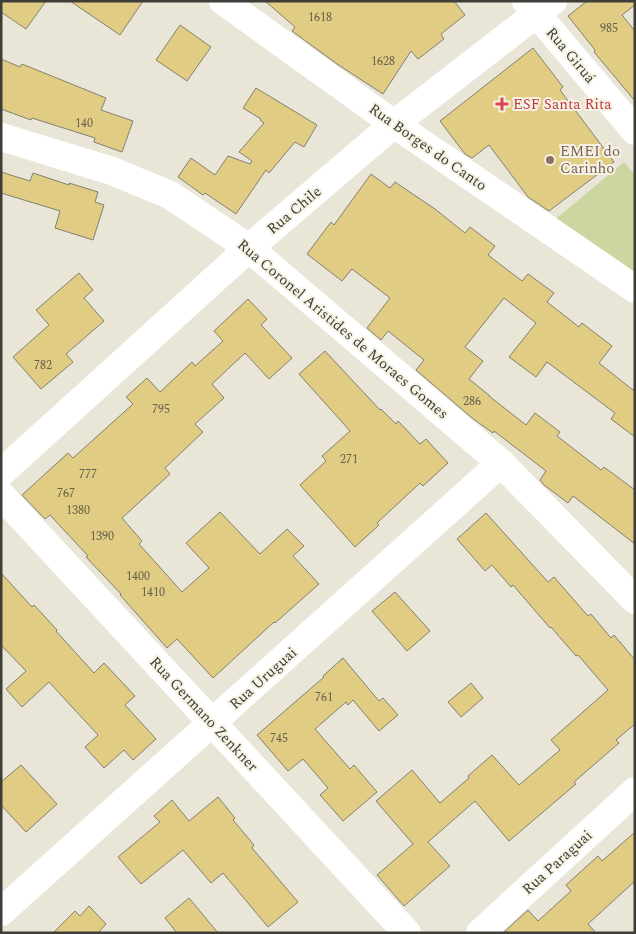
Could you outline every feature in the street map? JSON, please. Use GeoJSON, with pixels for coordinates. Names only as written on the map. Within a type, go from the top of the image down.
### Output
{"type":"FeatureCollection","features":[{"type":"Feature","properties":{"kind":"street","name":"Rua Borges do Canto"},"geometry":{"type":"LineString","coordinates":[[224,1],[394,124],[635,289]]}},
{"type":"Feature","properties":{"kind":"street","name":"Rua Chile"},"geometry":{"type":"LineString","coordinates":[[1,473],[249,248],[394,124],[539,6]]}},
{"type":"Feature","properties":{"kind":"street","name":"Rua Giruá"},"geometry":{"type":"LineString","coordinates":[[539,6],[635,131]]}},
{"type":"Feature","properties":{"kind":"street","name":"Rua Coronel Aristides de Moraes Gomes"},"geometry":{"type":"LineString","coordinates":[[1,136],[112,171],[170,195],[249,248],[501,463],[635,600]]}},
{"type":"Feature","properties":{"kind":"street","name":"Rua Uruguai"},"geometry":{"type":"LineString","coordinates":[[1,912],[501,463]]}},
{"type":"Feature","properties":{"kind":"street","name":"Rua Germano Zenkner"},"geometry":{"type":"LineString","coordinates":[[1,496],[407,933]]}},
{"type":"Feature","properties":{"kind":"street","name":"Rua Paraguai"},"geometry":{"type":"LineString","coordinates":[[480,933],[635,791]]}},
{"type":"Feature","properties":{"kind":"green space"},"geometry":{"type":"Polygon","coordinates":[[[624,162],[635,175],[635,280],[551,223],[624,162]]]}},
{"type":"Feature","properties":{"kind":"building"},"geometry":{"type":"Polygon","coordinates":[[[1,1],[46,1],[26,29],[1,12],[1,1]]]}},
{"type":"Feature","properties":{"kind":"building"},"geometry":{"type":"Polygon","coordinates":[[[70,1],[143,1],[120,35],[70,1]]]}},
{"type":"Feature","properties":{"kind":"building"},"geometry":{"type":"Polygon","coordinates":[[[265,1],[454,1],[465,15],[441,34],[444,39],[418,59],[411,51],[383,94],[337,64],[292,31],[295,27],[265,1]]]}},
{"type":"Feature","properties":{"kind":"building"},"geometry":{"type":"Polygon","coordinates":[[[587,1],[635,1],[635,5],[622,15],[635,31],[635,101],[594,52],[595,50],[568,16],[587,1]]]}},
{"type":"Feature","properties":{"kind":"building"},"geometry":{"type":"Polygon","coordinates":[[[180,25],[211,47],[187,81],[156,60],[180,25]]]}},
{"type":"Feature","properties":{"kind":"building"},"geometry":{"type":"Polygon","coordinates":[[[533,48],[563,87],[560,90],[614,162],[549,211],[528,197],[489,145],[472,158],[465,154],[440,121],[533,48]]]}},
{"type":"Feature","properties":{"kind":"building"},"geometry":{"type":"Polygon","coordinates":[[[1,59],[20,67],[22,64],[106,98],[101,110],[133,121],[122,152],[94,142],[95,138],[32,118],[31,120],[1,109],[1,59]]]}},
{"type":"Feature","properties":{"kind":"building"},"geometry":{"type":"Polygon","coordinates":[[[256,88],[317,125],[304,147],[295,142],[269,173],[266,170],[236,214],[205,193],[203,195],[178,177],[191,158],[215,175],[228,156],[250,164],[252,161],[239,152],[264,123],[261,119],[243,108],[256,88]]]}},
{"type":"Feature","properties":{"kind":"building"},"geometry":{"type":"Polygon","coordinates":[[[1,172],[30,181],[33,173],[98,192],[95,202],[104,205],[93,240],[55,228],[60,211],[1,193],[1,172]]]}},
{"type":"Feature","properties":{"kind":"building"},"geometry":{"type":"Polygon","coordinates":[[[371,174],[390,188],[395,182],[435,209],[465,233],[470,227],[495,246],[488,255],[522,281],[528,274],[554,293],[547,302],[579,327],[582,323],[612,346],[599,363],[633,390],[635,387],[635,437],[611,419],[615,413],[547,362],[536,377],[509,357],[536,323],[504,298],[465,347],[483,361],[469,379],[489,396],[526,425],[535,413],[560,432],[557,436],[601,470],[604,467],[635,490],[635,544],[573,496],[568,503],[544,485],[540,480],[546,471],[494,431],[493,433],[472,418],[416,370],[424,360],[388,331],[381,340],[367,328],[390,298],[352,269],[342,281],[307,254],[331,222],[334,225],[371,174]]]}},
{"type":"Feature","properties":{"kind":"building"},"geometry":{"type":"Polygon","coordinates":[[[79,273],[93,290],[84,298],[104,321],[66,354],[73,362],[41,389],[13,357],[49,325],[36,310],[79,273]]]}},
{"type":"Feature","properties":{"kind":"building"},"geometry":{"type":"Polygon","coordinates":[[[248,299],[267,319],[261,325],[292,358],[269,379],[245,353],[212,384],[224,398],[195,424],[203,432],[165,468],[170,474],[122,518],[142,541],[139,544],[182,592],[209,568],[186,543],[220,512],[260,554],[287,529],[304,546],[293,556],[319,584],[213,678],[177,639],[167,648],[50,515],[45,519],[22,495],[68,453],[73,458],[133,404],[126,397],[147,378],[160,392],[192,362],[195,366],[223,341],[214,331],[248,299]]]}},
{"type":"Feature","properties":{"kind":"building"},"geometry":{"type":"Polygon","coordinates":[[[325,351],[380,410],[396,424],[398,421],[420,444],[426,439],[448,463],[423,486],[420,483],[377,523],[379,525],[355,547],[300,485],[326,461],[322,456],[350,431],[299,374],[325,351]]]}},
{"type":"Feature","properties":{"kind":"building"},"geometry":{"type":"Polygon","coordinates":[[[486,513],[548,582],[554,577],[588,616],[591,614],[611,638],[614,635],[635,660],[635,724],[616,740],[619,743],[574,782],[576,784],[509,841],[475,801],[428,842],[450,866],[404,906],[377,875],[413,844],[376,801],[412,770],[440,803],[492,755],[519,785],[560,750],[551,740],[608,690],[513,585],[511,587],[492,565],[485,571],[457,539],[486,513]]]}},
{"type":"Feature","properties":{"kind":"building"},"geometry":{"type":"Polygon","coordinates":[[[1,573],[32,607],[34,605],[94,673],[104,663],[135,696],[125,705],[156,739],[133,760],[124,750],[104,768],[85,747],[98,735],[49,682],[22,707],[6,689],[26,671],[1,645],[1,573]]]}},
{"type":"Feature","properties":{"kind":"building"},"geometry":{"type":"Polygon","coordinates":[[[395,592],[430,631],[407,651],[372,611],[395,592]]]}},
{"type":"Feature","properties":{"kind":"building"},"geometry":{"type":"Polygon","coordinates":[[[343,658],[379,701],[383,698],[398,715],[379,731],[353,700],[348,705],[346,702],[315,729],[350,769],[354,765],[377,792],[343,821],[320,795],[328,788],[303,759],[288,771],[257,735],[343,658]]]}},
{"type":"Feature","properties":{"kind":"building"},"geometry":{"type":"Polygon","coordinates":[[[471,683],[483,698],[461,717],[448,702],[471,683]]]}},
{"type":"Feature","properties":{"kind":"building"},"geometry":{"type":"Polygon","coordinates":[[[21,765],[57,804],[26,832],[1,805],[1,782],[21,765]]]}},
{"type":"Feature","properties":{"kind":"building"},"geometry":{"type":"Polygon","coordinates":[[[218,797],[235,818],[233,820],[254,845],[252,848],[298,902],[268,927],[223,873],[211,883],[183,850],[141,884],[118,857],[160,822],[154,816],[172,800],[189,821],[218,797]]]}},
{"type":"Feature","properties":{"kind":"building"},"geometry":{"type":"Polygon","coordinates":[[[635,832],[635,881],[588,924],[596,933],[503,933],[528,910],[538,921],[571,891],[566,885],[598,856],[602,861],[635,832]]]}},
{"type":"Feature","properties":{"kind":"building"},"geometry":{"type":"Polygon","coordinates":[[[189,898],[218,933],[177,933],[165,918],[189,898]]]}},
{"type":"Feature","properties":{"kind":"building"},"geometry":{"type":"Polygon","coordinates":[[[89,906],[106,924],[98,933],[53,933],[75,911],[80,916],[89,906]]]}},
{"type":"Feature","properties":{"kind":"place","name":"ESF Santa Rita"},"geometry":{"type":"Point","coordinates":[502,104]}},
{"type":"Feature","properties":{"kind":"place","name":"EMEI do Carinho"},"geometry":{"type":"Point","coordinates":[550,160]}}]}
